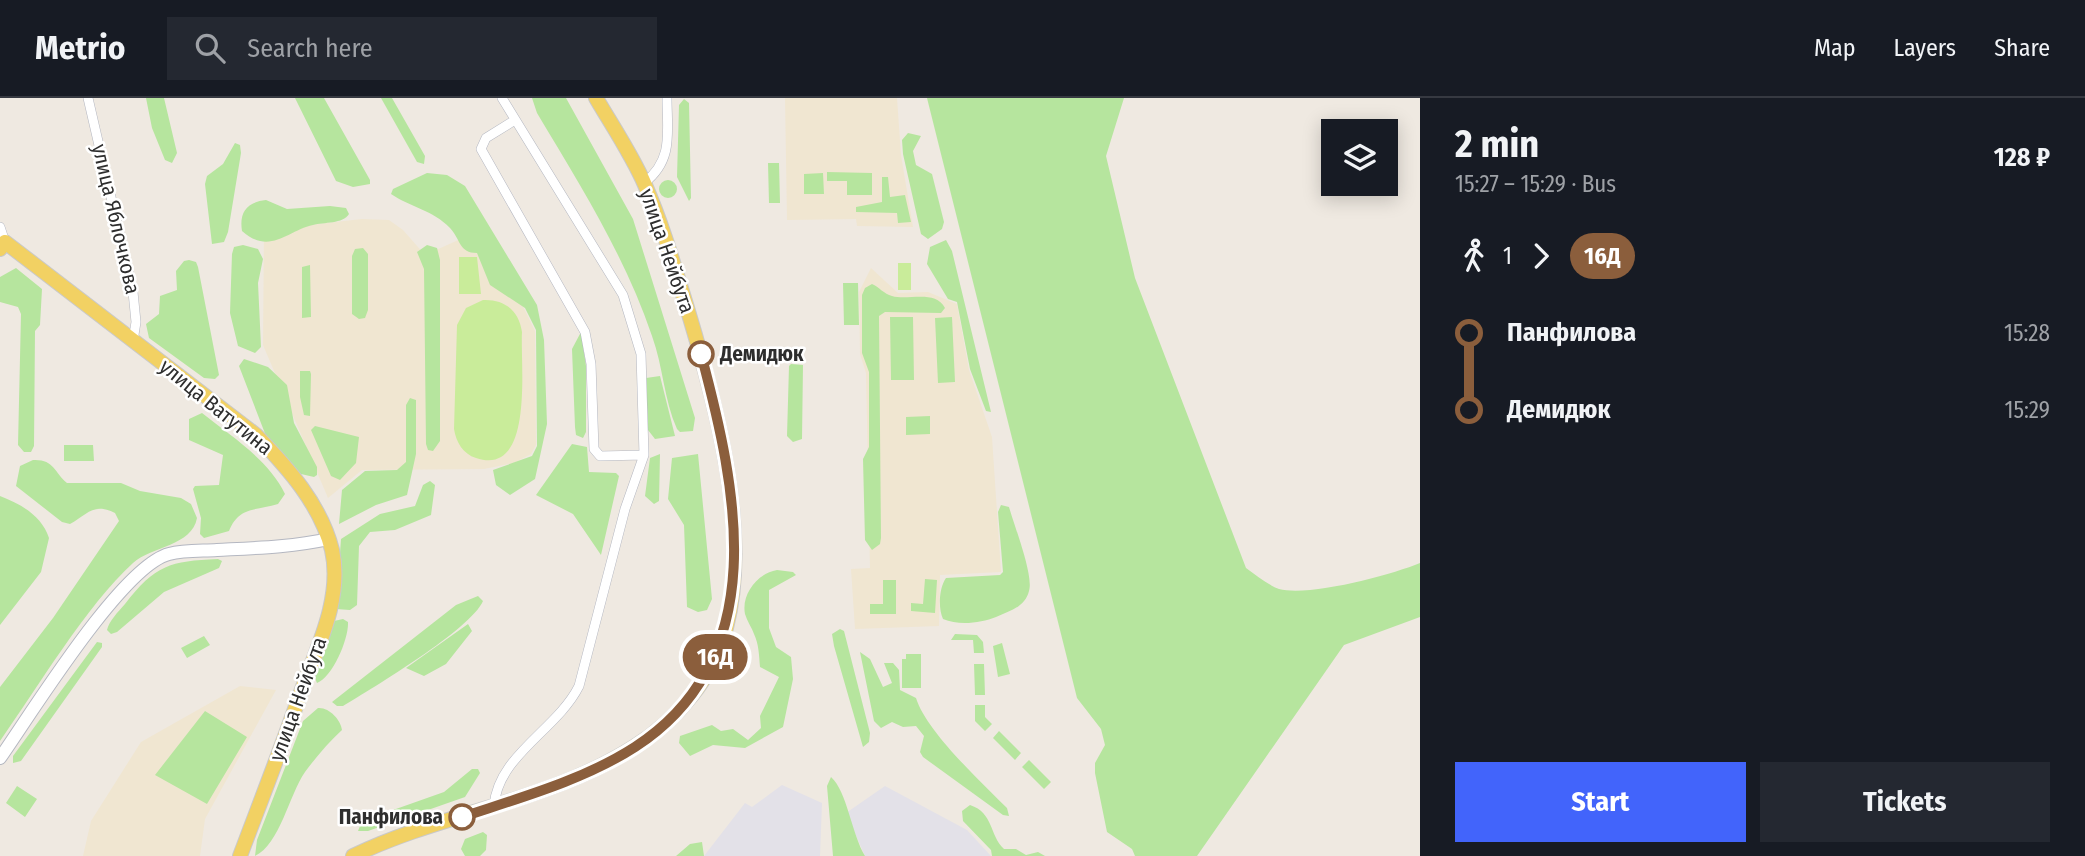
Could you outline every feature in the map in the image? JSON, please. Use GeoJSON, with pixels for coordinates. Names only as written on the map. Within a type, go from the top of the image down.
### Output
{"type":"FeatureCollection","features":[{"type":"Feature","properties":{"kind":"main road","name":"улица Нейбута"},"geometry":{"type":"LineString","coordinates":[[353,856],[494,806],[615,758],[656,732],[684,704],[708,673],[726,631],[731,606],[733,555],[722,442],[684,298],[644,183],[596,98]]}},
{"type":"Feature","properties":{"kind":"main road","name":"улица Ватутина"},"geometry":{"type":"LineString","coordinates":[[2,245],[257,435],[283,463],[312,502],[329,539]]}},
{"type":"Feature","properties":{"kind":"main road","name":"улица Нейбута"},"geometry":{"type":"LineString","coordinates":[[240,856],[328,616],[335,568],[329,539]]}},
{"type":"Feature","properties":{"kind":"street","name":"улица Яблочкова"},"geometry":{"type":"LineString","coordinates":[[88,98],[133,292],[136,322],[133,341]]}},
{"type":"Feature","properties":{"kind":"street"},"geometry":{"type":"LineString","coordinates":[[494,806],[496,789],[503,773],[565,710],[579,686],[625,509],[644,455],[641,354],[626,301],[502,98]]}},
{"type":"Feature","properties":{"kind":"street"},"geometry":{"type":"LineString","coordinates":[[644,183],[662,165],[667,152],[667,98]]}},
{"type":"Feature","properties":{"kind":"street"},"geometry":{"type":"LineString","coordinates":[[515,120],[486,138],[481,149],[585,332],[591,364],[594,449],[600,456],[644,455]]}},
{"type":"Feature","properties":{"kind":"street"},"geometry":{"type":"LineString","coordinates":[[0,227],[2,245]]}},
{"type":"Feature","properties":{"kind":"street"},"geometry":{"type":"LineString","coordinates":[[0,758],[94,626],[134,576],[150,563],[169,553],[277,547],[329,539]]}},
{"type":"Feature","properties":{"kind":"shaded area"},"geometry":{"type":"Polygon","coordinates":[[[785,98],[897,98],[901,155],[913,227],[857,226],[856,219],[787,220],[785,98]]]}},
{"type":"Feature","properties":{"kind":"shaded area"},"geometry":{"type":"Polygon","coordinates":[[[362,219],[389,220],[403,230],[425,255],[476,232],[518,296],[535,331],[536,445],[531,454],[514,463],[484,469],[362,470],[328,498],[263,345],[264,230],[362,219]]]}},
{"type":"Feature","properties":{"kind":"shaded area"},"geometry":{"type":"Polygon","coordinates":[[[871,268],[898,293],[928,292],[957,304],[969,370],[992,437],[1001,572],[940,575],[939,626],[855,629],[851,569],[870,568],[866,373],[860,354],[859,292],[871,268]]]}},
{"type":"Feature","properties":{"kind":"shaded area"},"geometry":{"type":"Polygon","coordinates":[[[240,686],[276,690],[205,819],[200,856],[83,856],[91,821],[141,742],[240,686]]]}},
{"type":"Feature","properties":{"kind":"shaded area"},"geometry":{"type":"Polygon","coordinates":[[[782,785],[822,803],[820,856],[704,856],[745,803],[752,807],[782,785]]]}},
{"type":"Feature","properties":{"kind":"shaded area"},"geometry":{"type":"Polygon","coordinates":[[[885,786],[967,830],[991,856],[865,856],[846,813],[885,786]]]}},
{"type":"Feature","properties":{"kind":"green space"},"geometry":{"type":"Polygon","coordinates":[[[146,98],[164,98],[177,153],[172,163],[165,160],[152,128],[146,98]]]}},
{"type":"Feature","properties":{"kind":"green space"},"geometry":{"type":"Polygon","coordinates":[[[295,98],[324,98],[370,184],[353,187],[336,181],[295,98]]]}},
{"type":"Feature","properties":{"kind":"green space"},"geometry":{"type":"Polygon","coordinates":[[[381,98],[392,98],[425,156],[424,164],[417,162],[381,98]]]}},
{"type":"Feature","properties":{"kind":"green space"},"geometry":{"type":"Polygon","coordinates":[[[532,98],[566,98],[633,219],[695,418],[693,431],[680,432],[677,429],[656,347],[629,278],[537,113],[532,98]]]}},
{"type":"Feature","properties":{"kind":"green space"},"geometry":{"type":"Polygon","coordinates":[[[927,98],[1124,98],[1106,156],[1135,278],[1246,568],[1279,589],[1292,591],[1350,584],[1420,563],[1420,617],[1344,645],[1197,856],[1135,856],[1132,849],[1107,832],[1095,773],[1095,763],[1105,745],[1101,729],[1077,698],[927,98]]]}},
{"type":"Feature","properties":{"kind":"green space"},"geometry":{"type":"Polygon","coordinates":[[[684,99],[689,103],[689,201],[677,177],[679,105],[684,99]]]}},
{"type":"Feature","properties":{"kind":"green space"},"geometry":{"type":"Polygon","coordinates":[[[908,133],[921,136],[913,151],[916,165],[932,174],[944,222],[942,229],[928,239],[921,234],[903,154],[902,140],[908,133]]]}},
{"type":"Feature","properties":{"kind":"green space"},"geometry":{"type":"Polygon","coordinates":[[[235,143],[240,145],[241,153],[228,232],[224,242],[212,244],[205,184],[207,176],[223,164],[235,143]]]}},
{"type":"Feature","properties":{"kind":"green space"},"geometry":{"type":"Polygon","coordinates":[[[768,163],[779,163],[780,203],[769,203],[768,163]]]}},
{"type":"Feature","properties":{"kind":"green space"},"geometry":{"type":"Polygon","coordinates":[[[827,172],[872,173],[872,195],[847,195],[847,181],[827,181],[827,172]]]}},
{"type":"Feature","properties":{"kind":"green space"},"geometry":{"type":"Polygon","coordinates":[[[427,173],[447,175],[465,186],[537,305],[544,340],[547,424],[535,479],[510,495],[496,485],[493,470],[532,456],[537,446],[536,330],[525,308],[490,285],[477,253],[463,248],[450,228],[436,217],[391,194],[393,189],[427,173]]]}},
{"type":"Feature","properties":{"kind":"green space"},"geometry":{"type":"Polygon","coordinates":[[[823,173],[824,194],[804,194],[804,174],[823,173]]]}},
{"type":"Feature","properties":{"kind":"green space"},"geometry":{"type":"Polygon","coordinates":[[[882,177],[888,177],[890,197],[905,195],[911,222],[898,223],[897,213],[856,212],[856,207],[882,202],[882,177]]]}},
{"type":"Feature","properties":{"kind":"green space"},"geometry":{"type":"Polygon","coordinates":[[[668,180],[674,183],[677,189],[674,195],[668,198],[662,195],[659,189],[662,183],[668,180]]]}},
{"type":"Feature","properties":{"kind":"green space"},"geometry":{"type":"Polygon","coordinates":[[[266,200],[287,209],[330,206],[346,208],[349,214],[338,221],[313,225],[279,239],[261,241],[242,231],[242,218],[249,206],[266,200]]]}},
{"type":"Feature","properties":{"kind":"green space"},"geometry":{"type":"Polygon","coordinates":[[[946,240],[952,251],[991,412],[986,411],[970,369],[957,302],[948,299],[927,264],[930,247],[946,240]]]}},
{"type":"Feature","properties":{"kind":"green space"},"geometry":{"type":"Polygon","coordinates":[[[243,245],[258,249],[263,259],[258,283],[261,347],[255,353],[238,346],[230,313],[232,254],[234,247],[243,245]]]}},
{"type":"Feature","properties":{"kind":"green space"},"geometry":{"type":"Polygon","coordinates":[[[427,245],[437,248],[440,260],[440,441],[433,451],[428,450],[426,444],[424,269],[417,252],[427,245]]]}},
{"type":"Feature","properties":{"kind":"green space"},"geometry":{"type":"Polygon","coordinates":[[[363,248],[368,254],[368,310],[365,318],[359,319],[352,314],[352,256],[355,249],[363,248]]]}},
{"type":"Feature","properties":{"kind":"green space"},"geometry":{"type":"Polygon","coordinates":[[[459,257],[477,257],[481,294],[459,294],[459,257]]]}},
{"type":"Feature","properties":{"kind":"green space"},"geometry":{"type":"Polygon","coordinates":[[[184,261],[196,262],[198,267],[219,375],[215,379],[204,378],[149,338],[146,324],[159,314],[160,296],[177,290],[176,271],[184,261]]]}},
{"type":"Feature","properties":{"kind":"green space"},"geometry":{"type":"Polygon","coordinates":[[[898,263],[911,263],[911,290],[898,290],[898,263]]]}},
{"type":"Feature","properties":{"kind":"green space"},"geometry":{"type":"Polygon","coordinates":[[[310,265],[311,317],[302,318],[302,267],[310,265]]]}},
{"type":"Feature","properties":{"kind":"green space"},"geometry":{"type":"Polygon","coordinates":[[[16,268],[42,289],[40,325],[35,331],[34,446],[31,452],[24,452],[18,445],[21,314],[18,307],[0,302],[0,277],[16,268]]]}},
{"type":"Feature","properties":{"kind":"green space"},"geometry":{"type":"Polygon","coordinates":[[[843,283],[858,283],[859,325],[844,325],[843,283]]]}},
{"type":"Feature","properties":{"kind":"green space"},"geometry":{"type":"Polygon","coordinates":[[[872,284],[892,296],[935,299],[945,308],[941,313],[885,312],[879,316],[881,538],[880,544],[872,550],[865,540],[863,459],[869,447],[869,372],[862,353],[862,295],[865,288],[872,284]]]}},
{"type":"Feature","properties":{"kind":"green space"},"geometry":{"type":"Polygon","coordinates":[[[483,300],[498,302],[510,308],[518,318],[522,332],[522,391],[516,435],[508,451],[495,460],[467,454],[458,443],[454,429],[457,325],[466,308],[483,300]]]}},
{"type":"Feature","properties":{"kind":"green space"},"geometry":{"type":"Polygon","coordinates":[[[890,317],[913,317],[914,380],[891,380],[890,317]]]}},
{"type":"Feature","properties":{"kind":"green space"},"geometry":{"type":"Polygon","coordinates":[[[952,317],[955,382],[938,383],[935,318],[952,317]]]}},
{"type":"Feature","properties":{"kind":"green space"},"geometry":{"type":"Polygon","coordinates":[[[581,332],[586,366],[586,432],[583,438],[576,435],[575,427],[572,349],[581,332]]]}},
{"type":"Feature","properties":{"kind":"green space"},"geometry":{"type":"Polygon","coordinates":[[[244,359],[268,367],[287,385],[294,423],[317,467],[317,475],[314,477],[301,474],[266,436],[239,366],[244,359]]]}},
{"type":"Feature","properties":{"kind":"green space"},"geometry":{"type":"Polygon","coordinates":[[[791,364],[803,365],[802,439],[793,442],[787,436],[791,364]]]}},
{"type":"Feature","properties":{"kind":"green space"},"geometry":{"type":"Polygon","coordinates":[[[300,371],[310,371],[311,374],[310,416],[304,415],[300,397],[300,371]]]}},
{"type":"Feature","properties":{"kind":"green space"},"geometry":{"type":"Polygon","coordinates":[[[660,376],[675,436],[655,439],[648,430],[646,378],[660,376]]]}},
{"type":"Feature","properties":{"kind":"green space"},"geometry":{"type":"Polygon","coordinates":[[[410,398],[416,400],[416,454],[407,495],[376,505],[339,524],[342,490],[365,471],[397,470],[406,462],[406,405],[410,398]]]}},
{"type":"Feature","properties":{"kind":"green space"},"geometry":{"type":"Polygon","coordinates":[[[202,413],[259,459],[285,494],[278,504],[243,513],[229,531],[204,538],[200,534],[201,518],[193,489],[195,486],[219,485],[223,455],[189,440],[189,419],[202,413]]]}},
{"type":"Feature","properties":{"kind":"green space"},"geometry":{"type":"Polygon","coordinates":[[[930,416],[930,434],[906,435],[906,417],[930,416]]]}},
{"type":"Feature","properties":{"kind":"green space"},"geometry":{"type":"Polygon","coordinates":[[[315,426],[359,437],[356,463],[340,480],[331,476],[311,430],[315,426]]]}},
{"type":"Feature","properties":{"kind":"green space"},"geometry":{"type":"Polygon","coordinates":[[[572,444],[587,447],[589,472],[616,473],[619,476],[601,555],[573,514],[536,495],[572,444]]]}},
{"type":"Feature","properties":{"kind":"green space"},"geometry":{"type":"Polygon","coordinates":[[[64,445],[93,445],[94,461],[64,461],[64,445]]]}},
{"type":"Feature","properties":{"kind":"green space"},"geometry":{"type":"Polygon","coordinates":[[[660,454],[659,501],[654,504],[645,496],[650,458],[660,454]]]}},
{"type":"Feature","properties":{"kind":"green space"},"geometry":{"type":"Polygon","coordinates":[[[698,454],[712,599],[707,610],[698,612],[687,607],[684,525],[668,499],[672,458],[698,454]]]}},
{"type":"Feature","properties":{"kind":"green space"},"geometry":{"type":"Polygon","coordinates":[[[33,460],[50,464],[67,483],[121,483],[140,491],[181,498],[191,504],[197,518],[188,534],[141,557],[115,581],[80,624],[0,741],[0,687],[53,618],[119,521],[115,513],[96,509],[70,524],[62,522],[16,486],[20,466],[33,460]]]}},
{"type":"Feature","properties":{"kind":"green space"},"geometry":{"type":"Polygon","coordinates":[[[430,481],[435,485],[431,515],[395,530],[370,532],[359,546],[357,605],[350,610],[336,609],[341,539],[380,514],[415,506],[423,485],[430,481]]]}},
{"type":"Feature","properties":{"kind":"green space"},"geometry":{"type":"Polygon","coordinates":[[[0,496],[36,517],[49,538],[41,572],[0,625],[0,496]]]}},
{"type":"Feature","properties":{"kind":"green space"},"geometry":{"type":"Polygon","coordinates":[[[1001,505],[1009,507],[1023,550],[1030,584],[1027,596],[1016,608],[984,621],[963,623],[943,619],[940,598],[946,578],[1000,575],[1003,572],[998,512],[1001,505]]]}},
{"type":"Feature","properties":{"kind":"green space"},"geometry":{"type":"Polygon","coordinates":[[[187,561],[222,561],[219,568],[164,592],[117,632],[111,634],[107,630],[114,617],[155,573],[187,561]]]}},
{"type":"Feature","properties":{"kind":"green space"},"geometry":{"type":"Polygon","coordinates":[[[777,570],[793,572],[796,575],[769,590],[769,628],[776,647],[791,657],[793,679],[783,727],[745,748],[713,745],[690,756],[679,743],[680,736],[712,725],[721,731],[733,729],[748,740],[761,728],[760,716],[779,677],[760,667],[757,642],[744,606],[748,592],[757,580],[777,570]]]}},
{"type":"Feature","properties":{"kind":"green space"},"geometry":{"type":"Polygon","coordinates":[[[925,579],[937,580],[935,613],[911,611],[911,603],[923,604],[925,579]]]}},
{"type":"Feature","properties":{"kind":"green space"},"geometry":{"type":"Polygon","coordinates":[[[883,580],[896,580],[896,614],[870,614],[870,604],[883,604],[883,580]]]}},
{"type":"Feature","properties":{"kind":"green space"},"geometry":{"type":"Polygon","coordinates":[[[478,596],[483,601],[475,613],[441,642],[343,706],[332,702],[456,605],[478,596]]]}},
{"type":"Feature","properties":{"kind":"green space"},"geometry":{"type":"Polygon","coordinates":[[[343,619],[348,622],[348,629],[343,647],[329,673],[317,683],[314,676],[330,627],[334,621],[343,619]]]}},
{"type":"Feature","properties":{"kind":"green space"},"geometry":{"type":"Polygon","coordinates":[[[468,624],[472,631],[446,664],[424,676],[406,668],[468,624]]]}},
{"type":"Feature","properties":{"kind":"green space"},"geometry":{"type":"Polygon","coordinates":[[[840,629],[844,631],[870,733],[869,742],[863,747],[834,646],[832,634],[840,629]]]}},
{"type":"Feature","properties":{"kind":"green space"},"geometry":{"type":"Polygon","coordinates":[[[955,634],[977,635],[983,642],[984,653],[974,653],[973,640],[951,640],[955,634]]]}},
{"type":"Feature","properties":{"kind":"green space"},"geometry":{"type":"Polygon","coordinates":[[[204,636],[210,645],[187,658],[181,648],[204,636]]]}},
{"type":"Feature","properties":{"kind":"green space"},"geometry":{"type":"Polygon","coordinates":[[[97,642],[102,643],[102,647],[21,761],[13,763],[13,756],[97,642]]]}},
{"type":"Feature","properties":{"kind":"green space"},"geometry":{"type":"Polygon","coordinates":[[[1002,643],[1010,674],[998,677],[993,646],[1002,643]]]}},
{"type":"Feature","properties":{"kind":"green space"},"geometry":{"type":"Polygon","coordinates":[[[860,652],[870,659],[883,687],[892,683],[884,663],[893,663],[899,670],[900,690],[916,698],[942,740],[1007,808],[1009,816],[1003,815],[923,757],[920,752],[924,736],[916,726],[903,727],[892,722],[881,728],[874,721],[860,652]]]}},
{"type":"Feature","properties":{"kind":"green space"},"geometry":{"type":"Polygon","coordinates":[[[906,654],[921,654],[921,688],[902,688],[902,659],[906,659],[906,654]]]}},
{"type":"Feature","properties":{"kind":"green space"},"geometry":{"type":"Polygon","coordinates":[[[974,664],[984,664],[985,695],[975,695],[974,664]]]}},
{"type":"Feature","properties":{"kind":"green space"},"geometry":{"type":"Polygon","coordinates":[[[975,705],[985,705],[985,717],[992,724],[985,731],[975,721],[975,705]]]}},
{"type":"Feature","properties":{"kind":"green space"},"geometry":{"type":"Polygon","coordinates":[[[318,708],[334,715],[342,730],[305,772],[278,830],[264,850],[255,856],[257,840],[303,721],[318,708]]]}},
{"type":"Feature","properties":{"kind":"green space"},"geometry":{"type":"Polygon","coordinates":[[[205,711],[247,737],[207,804],[155,775],[205,711]]]}},
{"type":"Feature","properties":{"kind":"green space"},"geometry":{"type":"Polygon","coordinates":[[[999,731],[1021,753],[1015,760],[993,738],[999,731]]]}},
{"type":"Feature","properties":{"kind":"green space"},"geometry":{"type":"Polygon","coordinates":[[[1029,760],[1051,782],[1044,789],[1022,767],[1029,760]]]}},
{"type":"Feature","properties":{"kind":"green space"},"geometry":{"type":"Polygon","coordinates":[[[472,769],[478,769],[480,773],[465,797],[368,831],[358,831],[362,821],[444,792],[472,769]]]}},
{"type":"Feature","properties":{"kind":"green space"},"geometry":{"type":"Polygon","coordinates":[[[831,777],[841,792],[865,856],[833,856],[827,786],[831,777]]]}},
{"type":"Feature","properties":{"kind":"green space"},"geometry":{"type":"Polygon","coordinates":[[[17,786],[37,799],[25,817],[6,803],[17,786]]]}},
{"type":"Feature","properties":{"kind":"green space"},"geometry":{"type":"Polygon","coordinates":[[[970,805],[983,813],[1004,849],[1016,849],[1026,855],[1038,852],[1045,856],[992,856],[991,850],[963,821],[962,811],[970,805]]]}},
{"type":"Feature","properties":{"kind":"green space"},"geometry":{"type":"Polygon","coordinates":[[[483,832],[487,835],[486,850],[480,856],[465,856],[461,849],[465,839],[483,832]]]}},
{"type":"Feature","properties":{"kind":"green space"},"geometry":{"type":"Polygon","coordinates":[[[702,842],[704,856],[676,856],[690,844],[702,842]]]}},
{"type":"Feature","properties":{"kind":"bus line","name":"16Д"},"geometry":{"type":"LineString","coordinates":[[462,817],[558,783],[635,747],[656,732],[684,704],[708,673],[726,631],[731,606],[733,566],[732,522],[724,458],[701,354]]}},
{"type":"Feature","properties":{"kind":"place","name":"Демидюк"},"geometry":{"type":"Point","coordinates":[701,354]}},
{"type":"Feature","properties":{"kind":"place","name":"Панфилова"},"geometry":{"type":"Point","coordinates":[462,817]}}]}
